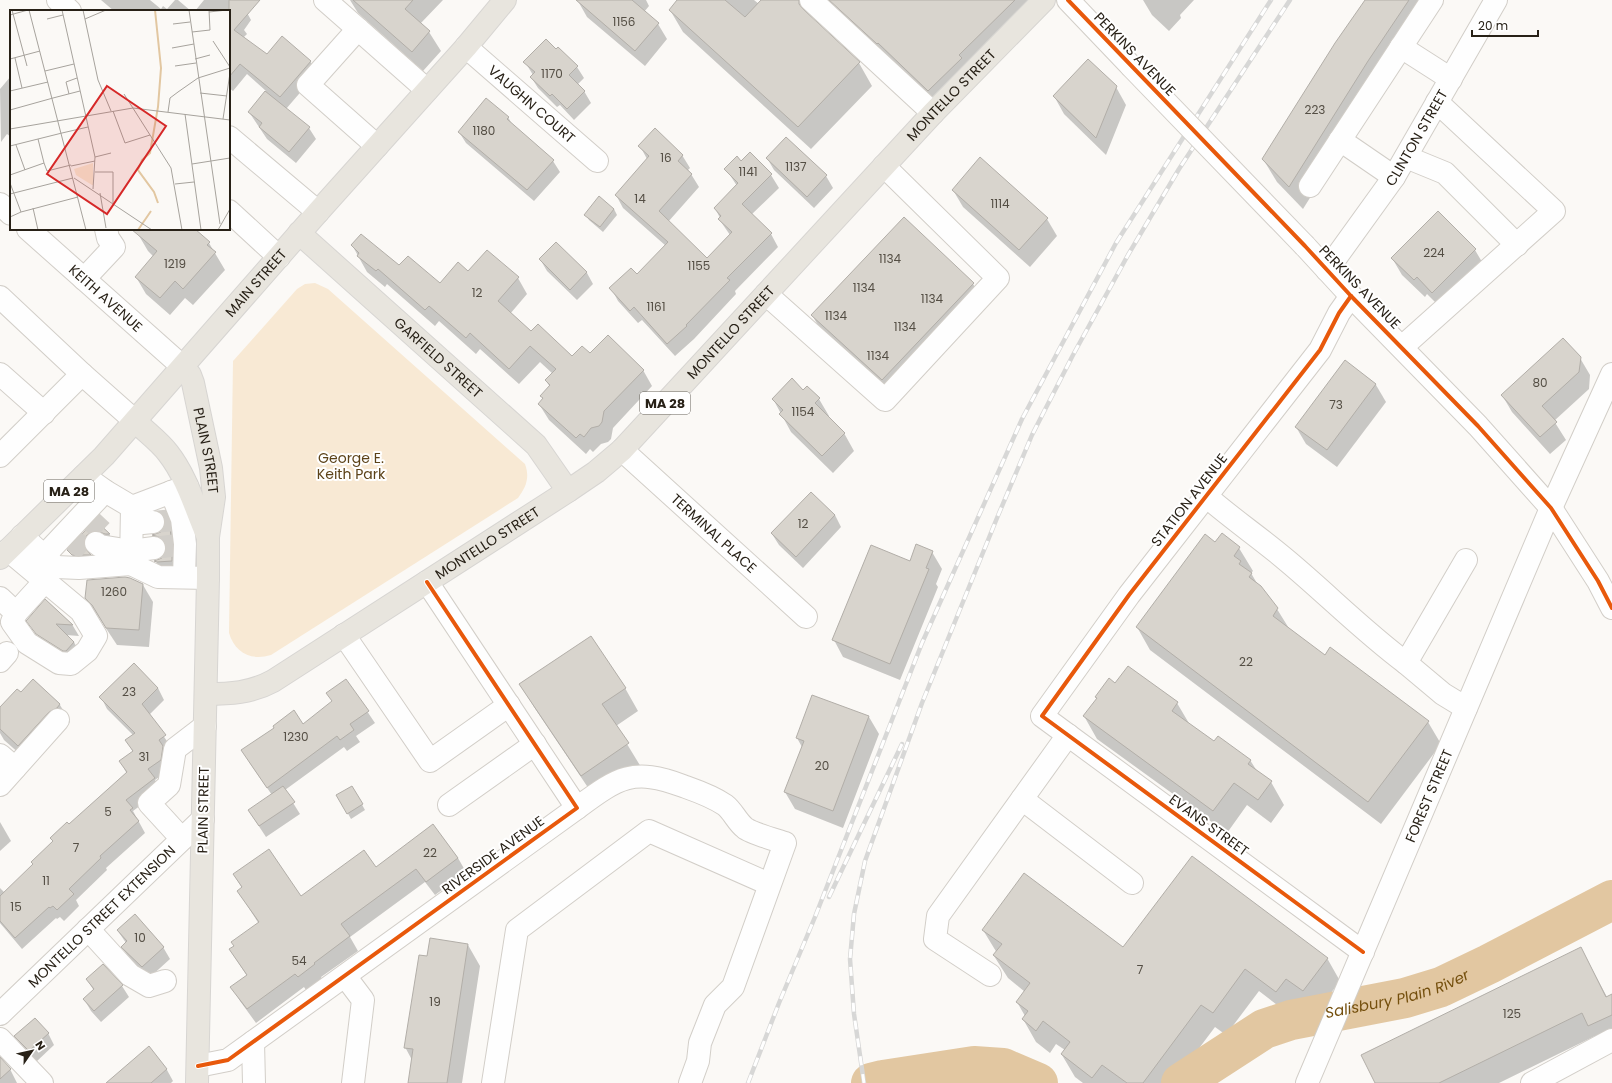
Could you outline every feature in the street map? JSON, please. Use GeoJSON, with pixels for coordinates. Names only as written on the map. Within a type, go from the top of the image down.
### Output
{"type":"FeatureCollection","features":[{"type":"Feature","properties":{"kind":"main road","name":"MAIN STREET"},"geometry":{"type":"LineString","coordinates":[[10,548],[84,476],[135,421],[299,233],[466,47],[505,0]]}},
{"type":"Feature","properties":{"kind":"main road","name":"MONTELLO STREET"},"geometry":{"type":"LineString","coordinates":[[206,694],[231,694],[253,690],[279,677],[596,472],[622,450],[932,113],[1044,0]]}},
{"type":"Feature","properties":{"kind":"main road","name":"GARFIELD STREET"},"geometry":{"type":"LineString","coordinates":[[299,233],[536,445],[568,491]]}},
{"type":"Feature","properties":{"kind":"main road","name":"PLAIN STREET"},"geometry":{"type":"LineString","coordinates":[[183,367],[192,379],[211,468],[214,497],[208,537],[206,694],[196,1078]]}},
{"type":"Feature","properties":{"kind":"main road","name":"PLAIN STREET"},"geometry":{"type":"LineString","coordinates":[[135,421],[169,454],[179,489],[208,537]]}},
{"type":"Feature","properties":{"kind":"street"},"geometry":{"type":"LineString","coordinates":[[58,0],[69,10]]}},
{"type":"Feature","properties":{"kind":"street"},"geometry":{"type":"LineString","coordinates":[[325,0],[427,90]]}},
{"type":"Feature","properties":{"kind":"street"},"geometry":{"type":"LineString","coordinates":[[811,0],[932,113]]}},
{"type":"Feature","properties":{"kind":"street","name":"PERKINS AVENUE"},"geometry":{"type":"LineString","coordinates":[[1068,0],[1305,246],[1351,296],[1478,426],[1551,508],[1598,581],[1612,608]]}},
{"type":"Feature","properties":{"kind":"street"},"geometry":{"type":"LineString","coordinates":[[1310,186],[1432,0]]}},
{"type":"Feature","properties":{"kind":"street","name":"CLINTON STREET"},"geometry":{"type":"LineString","coordinates":[[1327,270],[1394,177],[1496,0]]}},
{"type":"Feature","properties":{"kind":"street"},"geometry":{"type":"LineString","coordinates":[[358,29],[308,85],[377,146]]}},
{"type":"Feature","properties":{"kind":"street","name":"VAUGHN COURT"},"geometry":{"type":"LineString","coordinates":[[466,47],[597,161]]}},
{"type":"Feature","properties":{"kind":"street"},"geometry":{"type":"LineString","coordinates":[[1401,47],[1451,79]]}},
{"type":"Feature","properties":{"kind":"street"},"geometry":{"type":"LineString","coordinates":[[1402,347],[1554,211],[1437,102]]}},
{"type":"Feature","properties":{"kind":"street"},"geometry":{"type":"LineString","coordinates":[[230,138],[318,212]]}},
{"type":"Feature","properties":{"kind":"street"},"geometry":{"type":"LineString","coordinates":[[1340,140],[1394,177]]}},
{"type":"Feature","properties":{"kind":"street"},"geometry":{"type":"LineString","coordinates":[[1406,157],[1445,173],[1517,244]]}},
{"type":"Feature","properties":{"kind":"street"},"geometry":{"type":"LineString","coordinates":[[766,294],[885,400],[998,278],[884,166]]}},
{"type":"Feature","properties":{"kind":"street"},"geometry":{"type":"LineString","coordinates":[[0,204],[10,213]]}},
{"type":"Feature","properties":{"kind":"street"},"geometry":{"type":"LineString","coordinates":[[230,212],[279,257]]}},
{"type":"Feature","properties":{"kind":"street","name":"KEITH AVENUE"},"geometry":{"type":"LineString","coordinates":[[29,230],[183,367]]}},
{"type":"Feature","properties":{"kind":"street"},"geometry":{"type":"LineString","coordinates":[[84,279],[110,238]]}},
{"type":"Feature","properties":{"kind":"street","name":"STATION AVENUE"},"geometry":{"type":"LineString","coordinates":[[1042,716],[1124,601],[1320,350],[1339,312],[1351,296]]}},
{"type":"Feature","properties":{"kind":"street"},"geometry":{"type":"LineString","coordinates":[[0,297],[82,374],[135,421]]}},
{"type":"Feature","properties":{"kind":"street"},"geometry":{"type":"LineString","coordinates":[[0,374],[44,413]]}},
{"type":"Feature","properties":{"kind":"street"},"geometry":{"type":"LineString","coordinates":[[0,456],[82,374]]}},
{"type":"Feature","properties":{"kind":"street","name":"FOREST STREET"},"geometry":{"type":"LineString","coordinates":[[1307,1083],[1551,508],[1612,374]]}},
{"type":"Feature","properties":{"kind":"street","name":"TERMINAL PLACE"},"geometry":{"type":"LineString","coordinates":[[622,450],[806,616]]}},
{"type":"Feature","properties":{"kind":"street"},"geometry":{"type":"LineString","coordinates":[[84,476],[105,491],[140,536],[158,577],[208,578]]}},
{"type":"Feature","properties":{"kind":"street"},"geometry":{"type":"LineString","coordinates":[[179,489],[180,532],[184,577]]}},
{"type":"Feature","properties":{"kind":"street"},"geometry":{"type":"LineString","coordinates":[[10,548],[44,556],[56,567],[85,567],[140,536],[179,489]]}},
{"type":"Feature","properties":{"kind":"street"},"geometry":{"type":"LineString","coordinates":[[44,556],[75,526],[105,491]]}},
{"type":"Feature","properties":{"kind":"street"},"geometry":{"type":"LineString","coordinates":[[1206,496],[1228,515],[1285,558],[1379,643],[1443,694],[1466,708]]}},
{"type":"Feature","properties":{"kind":"street"},"geometry":{"type":"LineString","coordinates":[[100,538],[107,535],[140,536]]}},
{"type":"Feature","properties":{"kind":"street"},"geometry":{"type":"LineString","coordinates":[[10,548],[45,581],[81,611],[96,636],[87,651],[71,664],[59,664],[28,643],[12,622],[16,613],[45,581]]}},
{"type":"Feature","properties":{"kind":"street"},"geometry":{"type":"LineString","coordinates":[[1406,663],[1466,560]]}},
{"type":"Feature","properties":{"kind":"street"},"geometry":{"type":"LineString","coordinates":[[427,582],[577,808]]}},
{"type":"Feature","properties":{"kind":"street"},"geometry":{"type":"LineString","coordinates":[[0,598],[16,613]]}},
{"type":"Feature","properties":{"kind":"street"},"geometry":{"type":"LineString","coordinates":[[344,635],[430,761],[509,705]]}},
{"type":"Feature","properties":{"kind":"street","name":"EVANS STREET"},"geometry":{"type":"LineString","coordinates":[[1042,716],[1363,952]]}},
{"type":"Feature","properties":{"kind":"street"},"geometry":{"type":"LineString","coordinates":[[0,785],[8,761],[58,720]]}},
{"type":"Feature","properties":{"kind":"street"},"geometry":{"type":"LineString","coordinates":[[182,839],[150,803],[169,785],[175,749],[205,726]]}},
{"type":"Feature","properties":{"kind":"street"},"geometry":{"type":"LineString","coordinates":[[990,975],[936,939],[938,916],[1068,735]]}},
{"type":"Feature","properties":{"kind":"street"},"geometry":{"type":"LineString","coordinates":[[449,805],[535,744]]}},
{"type":"Feature","properties":{"kind":"street","name":"RIVERSIDE AVENUE"},"geometry":{"type":"LineString","coordinates":[[196,1078],[228,1060],[577,808],[613,783],[628,777],[645,775],[663,778],[703,793],[726,806],[745,828],[785,844],[769,884]]}},
{"type":"Feature","properties":{"kind":"street"},"geometry":{"type":"LineString","coordinates":[[1022,799],[1132,883]]}},
{"type":"Feature","properties":{"kind":"street","name":"MONTELLO STREET EXTENSION"},"geometry":{"type":"LineString","coordinates":[[0,1014],[203,819]]}},
{"type":"Feature","properties":{"kind":"street"},"geometry":{"type":"LineString","coordinates":[[493,1083],[516,930],[649,831],[769,884],[733,987],[715,1005],[700,1043],[698,1061],[690,1083]]}},
{"type":"Feature","properties":{"kind":"street"},"geometry":{"type":"LineString","coordinates":[[88,930],[130,975],[149,986],[165,980]]}},
{"type":"Feature","properties":{"kind":"street"},"geometry":{"type":"LineString","coordinates":[[345,976],[363,1000],[353,1083]]}},
{"type":"Feature","properties":{"kind":"street"},"geometry":{"type":"LineString","coordinates":[[0,1039],[42,1083]]}},
{"type":"Feature","properties":{"kind":"street"},"geometry":{"type":"LineString","coordinates":[[1532,1083],[1612,1040]]}},
{"type":"Feature","properties":{"kind":"street"},"geometry":{"type":"LineString","coordinates":[[253,1042],[254,1083]]}},
{"type":"Feature","properties":{"kind":"green space","name":"George E. Keith Park"},"geometry":{"type":"Polygon","coordinates":[[[315,283],[328,289],[525,464],[527,478],[525,486],[518,498],[271,655],[257,657],[245,654],[235,646],[229,633],[233,361],[297,289],[305,284],[315,283]]]}},
{"type":"Feature","properties":{"kind":"building"},"geometry":{"type":"Polygon","coordinates":[[[229,0],[260,0],[234,30],[267,54],[282,36],[311,61],[280,97],[240,64],[230,76],[229,0]]]}},
{"type":"Feature","properties":{"kind":"building"},"geometry":{"type":"Polygon","coordinates":[[[353,0],[413,0],[405,9],[430,31],[412,52],[353,0]]]}},
{"type":"Feature","properties":{"kind":"building"},"geometry":{"type":"Polygon","coordinates":[[[576,0],[632,0],[659,23],[635,51],[576,0]]]}},
{"type":"Feature","properties":{"kind":"building"},"geometry":{"type":"Polygon","coordinates":[[[677,0],[725,0],[745,17],[761,0],[799,0],[799,4],[803,9],[860,62],[798,127],[669,10],[677,0]]]}},
{"type":"Feature","properties":{"kind":"building"},"geometry":{"type":"Polygon","coordinates":[[[829,0],[1015,0],[959,55],[962,58],[928,91],[878,43],[877,44],[829,0]]]}},
{"type":"Feature","properties":{"kind":"building"},"geometry":{"type":"Polygon","coordinates":[[[1365,0],[1409,0],[1368,61],[1289,187],[1262,159],[1335,43],[1365,0]]]}},
{"type":"Feature","properties":{"kind":"building"},"geometry":{"type":"Polygon","coordinates":[[[546,39],[556,49],[558,47],[578,66],[569,75],[585,91],[567,109],[552,94],[550,96],[530,77],[535,72],[523,62],[546,39]]]}},
{"type":"Feature","properties":{"kind":"building"},"geometry":{"type":"Polygon","coordinates":[[[1088,59],[1117,86],[1096,138],[1053,96],[1088,59]]]}},
{"type":"Feature","properties":{"kind":"building"},"geometry":{"type":"Polygon","coordinates":[[[265,91],[310,127],[289,152],[259,127],[262,123],[248,112],[265,91]]]}},
{"type":"Feature","properties":{"kind":"building"},"geometry":{"type":"Polygon","coordinates":[[[486,98],[509,117],[507,119],[554,160],[527,190],[458,132],[486,98]]]}},
{"type":"Feature","properties":{"kind":"building"},"geometry":{"type":"Polygon","coordinates":[[[655,128],[683,155],[678,161],[692,174],[659,211],[707,258],[732,232],[718,219],[721,216],[714,208],[738,183],[724,169],[737,156],[741,161],[750,152],[772,174],[742,204],[772,233],[727,278],[730,280],[686,325],[687,326],[667,344],[634,307],[630,311],[609,288],[631,268],[637,274],[668,242],[615,195],[649,156],[638,146],[655,128]]]}},
{"type":"Feature","properties":{"kind":"building"},"geometry":{"type":"Polygon","coordinates":[[[786,137],[827,175],[807,197],[766,158],[786,137]]]}},
{"type":"Feature","properties":{"kind":"building"},"geometry":{"type":"Polygon","coordinates":[[[980,157],[1048,218],[1019,250],[952,190],[980,157]]]}},
{"type":"Feature","properties":{"kind":"building"},"geometry":{"type":"Polygon","coordinates":[[[599,196],[614,209],[600,227],[584,215],[599,196]]]}},
{"type":"Feature","properties":{"kind":"building"},"geometry":{"type":"Polygon","coordinates":[[[1438,211],[1476,249],[1432,293],[1417,277],[1414,280],[1391,258],[1438,211]]]}},
{"type":"Feature","properties":{"kind":"building"},"geometry":{"type":"Polygon","coordinates":[[[904,217],[974,283],[882,380],[811,315],[904,217]]]}},
{"type":"Feature","properties":{"kind":"building"},"geometry":{"type":"Polygon","coordinates":[[[132,230],[196,230],[210,242],[207,245],[216,252],[183,289],[175,281],[160,298],[135,277],[157,251],[132,230]]]}},
{"type":"Feature","properties":{"kind":"building"},"geometry":{"type":"Polygon","coordinates":[[[361,234],[399,265],[408,256],[440,283],[458,262],[468,271],[487,250],[519,277],[498,301],[531,331],[538,324],[572,356],[582,346],[590,353],[608,335],[644,370],[604,411],[602,422],[599,426],[591,428],[584,437],[580,434],[576,438],[538,404],[543,398],[540,396],[550,385],[545,380],[556,369],[530,346],[509,369],[470,333],[466,338],[429,306],[425,310],[378,269],[376,271],[357,256],[359,253],[351,245],[361,234]]]}},
{"type":"Feature","properties":{"kind":"building"},"geometry":{"type":"Polygon","coordinates":[[[556,242],[587,272],[570,290],[539,259],[556,242]]]}},
{"type":"Feature","properties":{"kind":"building"},"geometry":{"type":"Polygon","coordinates":[[[1563,338],[1581,357],[1579,372],[1542,406],[1557,422],[1540,437],[1501,395],[1563,338]]]}},
{"type":"Feature","properties":{"kind":"building"},"geometry":{"type":"Polygon","coordinates":[[[1345,360],[1376,384],[1327,450],[1295,427],[1345,360]]]}},
{"type":"Feature","properties":{"kind":"building"},"geometry":{"type":"Polygon","coordinates":[[[792,378],[803,390],[807,386],[820,398],[815,403],[845,433],[822,456],[779,414],[783,410],[772,399],[792,378]]]}},
{"type":"Feature","properties":{"kind":"building"},"geometry":{"type":"Polygon","coordinates":[[[811,492],[835,515],[796,557],[771,533],[811,492]]]}},
{"type":"Feature","properties":{"kind":"building"},"geometry":{"type":"Polygon","coordinates":[[[169,519],[172,561],[157,562],[154,561],[162,558],[166,552],[166,546],[164,540],[152,535],[161,532],[164,527],[165,520],[169,519]]]}},
{"type":"Feature","properties":{"kind":"building"},"geometry":{"type":"Polygon","coordinates":[[[95,520],[110,534],[97,531],[91,532],[86,536],[84,542],[85,548],[91,555],[72,555],[67,550],[95,520]]]}},
{"type":"Feature","properties":{"kind":"building"},"geometry":{"type":"Polygon","coordinates":[[[1222,533],[1240,547],[1234,556],[1241,561],[1239,564],[1252,573],[1249,577],[1261,586],[1278,608],[1273,616],[1325,655],[1330,647],[1429,721],[1368,802],[1136,627],[1205,534],[1215,542],[1222,533]]]}},
{"type":"Feature","properties":{"kind":"building"},"geometry":{"type":"Polygon","coordinates":[[[916,544],[933,551],[926,568],[929,569],[890,664],[832,640],[871,545],[910,561],[916,544]]]}},
{"type":"Feature","properties":{"kind":"building"},"geometry":{"type":"Polygon","coordinates":[[[125,577],[143,584],[139,630],[106,628],[92,605],[85,598],[87,580],[125,577]]]}},
{"type":"Feature","properties":{"kind":"building"},"geometry":{"type":"Polygon","coordinates":[[[45,599],[73,625],[56,624],[74,642],[66,651],[63,651],[36,634],[26,621],[45,599]]]}},
{"type":"Feature","properties":{"kind":"building"},"geometry":{"type":"Polygon","coordinates":[[[591,636],[626,688],[602,704],[629,743],[581,776],[519,684],[591,636]]]}},
{"type":"Feature","properties":{"kind":"building"},"geometry":{"type":"Polygon","coordinates":[[[134,663],[158,688],[142,704],[166,735],[159,740],[163,746],[161,760],[148,769],[155,778],[126,800],[133,808],[130,810],[139,821],[100,856],[101,858],[69,889],[74,894],[57,910],[53,906],[50,908],[49,907],[15,938],[0,921],[0,896],[33,864],[31,862],[53,841],[50,838],[67,822],[69,824],[127,772],[119,761],[133,751],[125,740],[135,733],[99,697],[134,663]]]}},
{"type":"Feature","properties":{"kind":"building"},"geometry":{"type":"Polygon","coordinates":[[[1128,666],[1178,702],[1172,711],[1214,741],[1218,736],[1251,760],[1248,764],[1272,781],[1258,800],[1234,783],[1213,811],[1083,716],[1097,698],[1095,697],[1109,678],[1115,683],[1128,666]]]}},
{"type":"Feature","properties":{"kind":"building"},"geometry":{"type":"Polygon","coordinates":[[[33,679],[60,704],[57,708],[49,712],[18,746],[0,729],[0,707],[17,689],[21,692],[33,679]]]}},
{"type":"Feature","properties":{"kind":"building"},"geometry":{"type":"Polygon","coordinates":[[[346,679],[369,711],[350,724],[354,730],[340,740],[337,736],[267,788],[241,750],[274,728],[273,726],[294,710],[303,724],[332,701],[326,693],[346,679]]]}},
{"type":"Feature","properties":{"kind":"building"},"geometry":{"type":"Polygon","coordinates":[[[812,695],[869,716],[833,811],[784,792],[804,741],[796,738],[812,695]]]}},
{"type":"Feature","properties":{"kind":"building"},"geometry":{"type":"Polygon","coordinates":[[[283,786],[295,802],[259,826],[248,810],[283,786]]]}},
{"type":"Feature","properties":{"kind":"building"},"geometry":{"type":"Polygon","coordinates":[[[352,786],[363,804],[347,814],[336,795],[352,786]]]}},
{"type":"Feature","properties":{"kind":"building"},"geometry":{"type":"Polygon","coordinates":[[[433,824],[458,858],[426,882],[416,869],[341,924],[350,936],[298,977],[295,974],[247,1009],[230,987],[247,975],[229,949],[234,946],[231,942],[259,922],[237,891],[242,887],[233,874],[269,849],[301,896],[364,850],[376,867],[433,824]]]}},
{"type":"Feature","properties":{"kind":"building"},"geometry":{"type":"Polygon","coordinates":[[[1192,856],[1328,958],[1303,991],[1286,979],[1276,992],[1245,969],[1213,1013],[1201,1005],[1143,1083],[1127,1083],[1102,1065],[1092,1078],[1061,1054],[1070,1042],[1043,1021],[1036,1031],[1022,1019],[1028,1011],[1016,1002],[1030,983],[993,955],[1002,944],[982,930],[1024,873],[1123,947],[1192,856]]]}},
{"type":"Feature","properties":{"kind":"building"},"geometry":{"type":"Polygon","coordinates":[[[135,914],[164,947],[142,967],[121,947],[127,941],[117,930],[135,914]]]}},
{"type":"Feature","properties":{"kind":"building"},"geometry":{"type":"Polygon","coordinates":[[[430,938],[468,944],[447,1083],[408,1083],[413,1049],[404,1048],[419,955],[427,956],[430,938]]]}},
{"type":"Feature","properties":{"kind":"building"},"geometry":{"type":"Polygon","coordinates":[[[1581,947],[1606,997],[1612,994],[1612,1015],[1588,1026],[1582,1013],[1439,1083],[1375,1083],[1361,1055],[1581,947]]]}},
{"type":"Feature","properties":{"kind":"building"},"geometry":{"type":"Polygon","coordinates":[[[103,964],[123,985],[94,1011],[83,999],[94,989],[86,979],[103,964]]]}},
{"type":"Feature","properties":{"kind":"building"},"geometry":{"type":"Polygon","coordinates":[[[35,1018],[49,1033],[29,1051],[14,1036],[35,1018]]]}},
{"type":"Feature","properties":{"kind":"building"},"geometry":{"type":"Polygon","coordinates":[[[149,1046],[167,1069],[151,1083],[106,1083],[149,1046]]]}},
{"type":"Feature","properties":{"kind":"building"},"geometry":{"type":"Polygon","coordinates":[[[0,1057],[11,1069],[0,1079],[0,1057]]]}},
{"type":"Feature","properties":{"kind":"waterway","name":"Salisbury Plain River"},"geometry":{"type":"LineString","coordinates":[[1181,1083],[1264,1029],[1291,1020],[1405,998],[1441,987],[1489,964],[1612,900]]}},
{"type":"Feature","properties":{"kind":"waterway","name":"Salisbury Plain River"},"geometry":{"type":"LineString","coordinates":[[871,1083],[974,1066],[1003,1068],[1038,1083]]}},
{"type":"Feature","properties":{"kind":"tunnel"},"geometry":{"type":"LineString","coordinates":[[86,516],[104,533]]}},
{"type":"Feature","properties":{"kind":"tunnel"},"geometry":{"type":"LineString","coordinates":[[153,522],[175,520]]}},
{"type":"Feature","properties":{"kind":"tunnel"},"geometry":{"type":"LineString","coordinates":[[69,537],[88,552],[116,565]]}},
{"type":"Feature","properties":{"kind":"tunnel"},"geometry":{"type":"LineString","coordinates":[[154,548],[178,545]]}},
{"type":"Feature","properties":{"kind":"railway"},"geometry":{"type":"LineString","coordinates":[[748,1083],[815,917],[922,643],[1022,419],[1116,243],[1271,0]]}},
{"type":"Feature","properties":{"kind":"railway"},"geometry":{"type":"LineString","coordinates":[[864,1083],[854,1014],[850,959],[854,914],[865,861],[922,703],[1032,435],[1073,355],[1128,255],[1179,169],[1290,0]]}},
{"type":"Feature","properties":{"kind":"railway"},"geometry":{"type":"LineString","coordinates":[[829,897],[902,744]]}},
{"type":"Feature","properties":{"kind":"cycle path"},"geometry":{"type":"LineString","coordinates":[[1068,0],[1305,246],[1351,296],[1478,426],[1551,508],[1598,581],[1612,608]]}},
{"type":"Feature","properties":{"kind":"cycle path"},"geometry":{"type":"LineString","coordinates":[[1351,296],[1339,313],[1320,350],[1129,595],[1042,716],[1363,952]]}},
{"type":"Feature","properties":{"kind":"cycle path"},"geometry":{"type":"LineString","coordinates":[[198,1066],[228,1060],[577,808],[427,582]]}}]}
